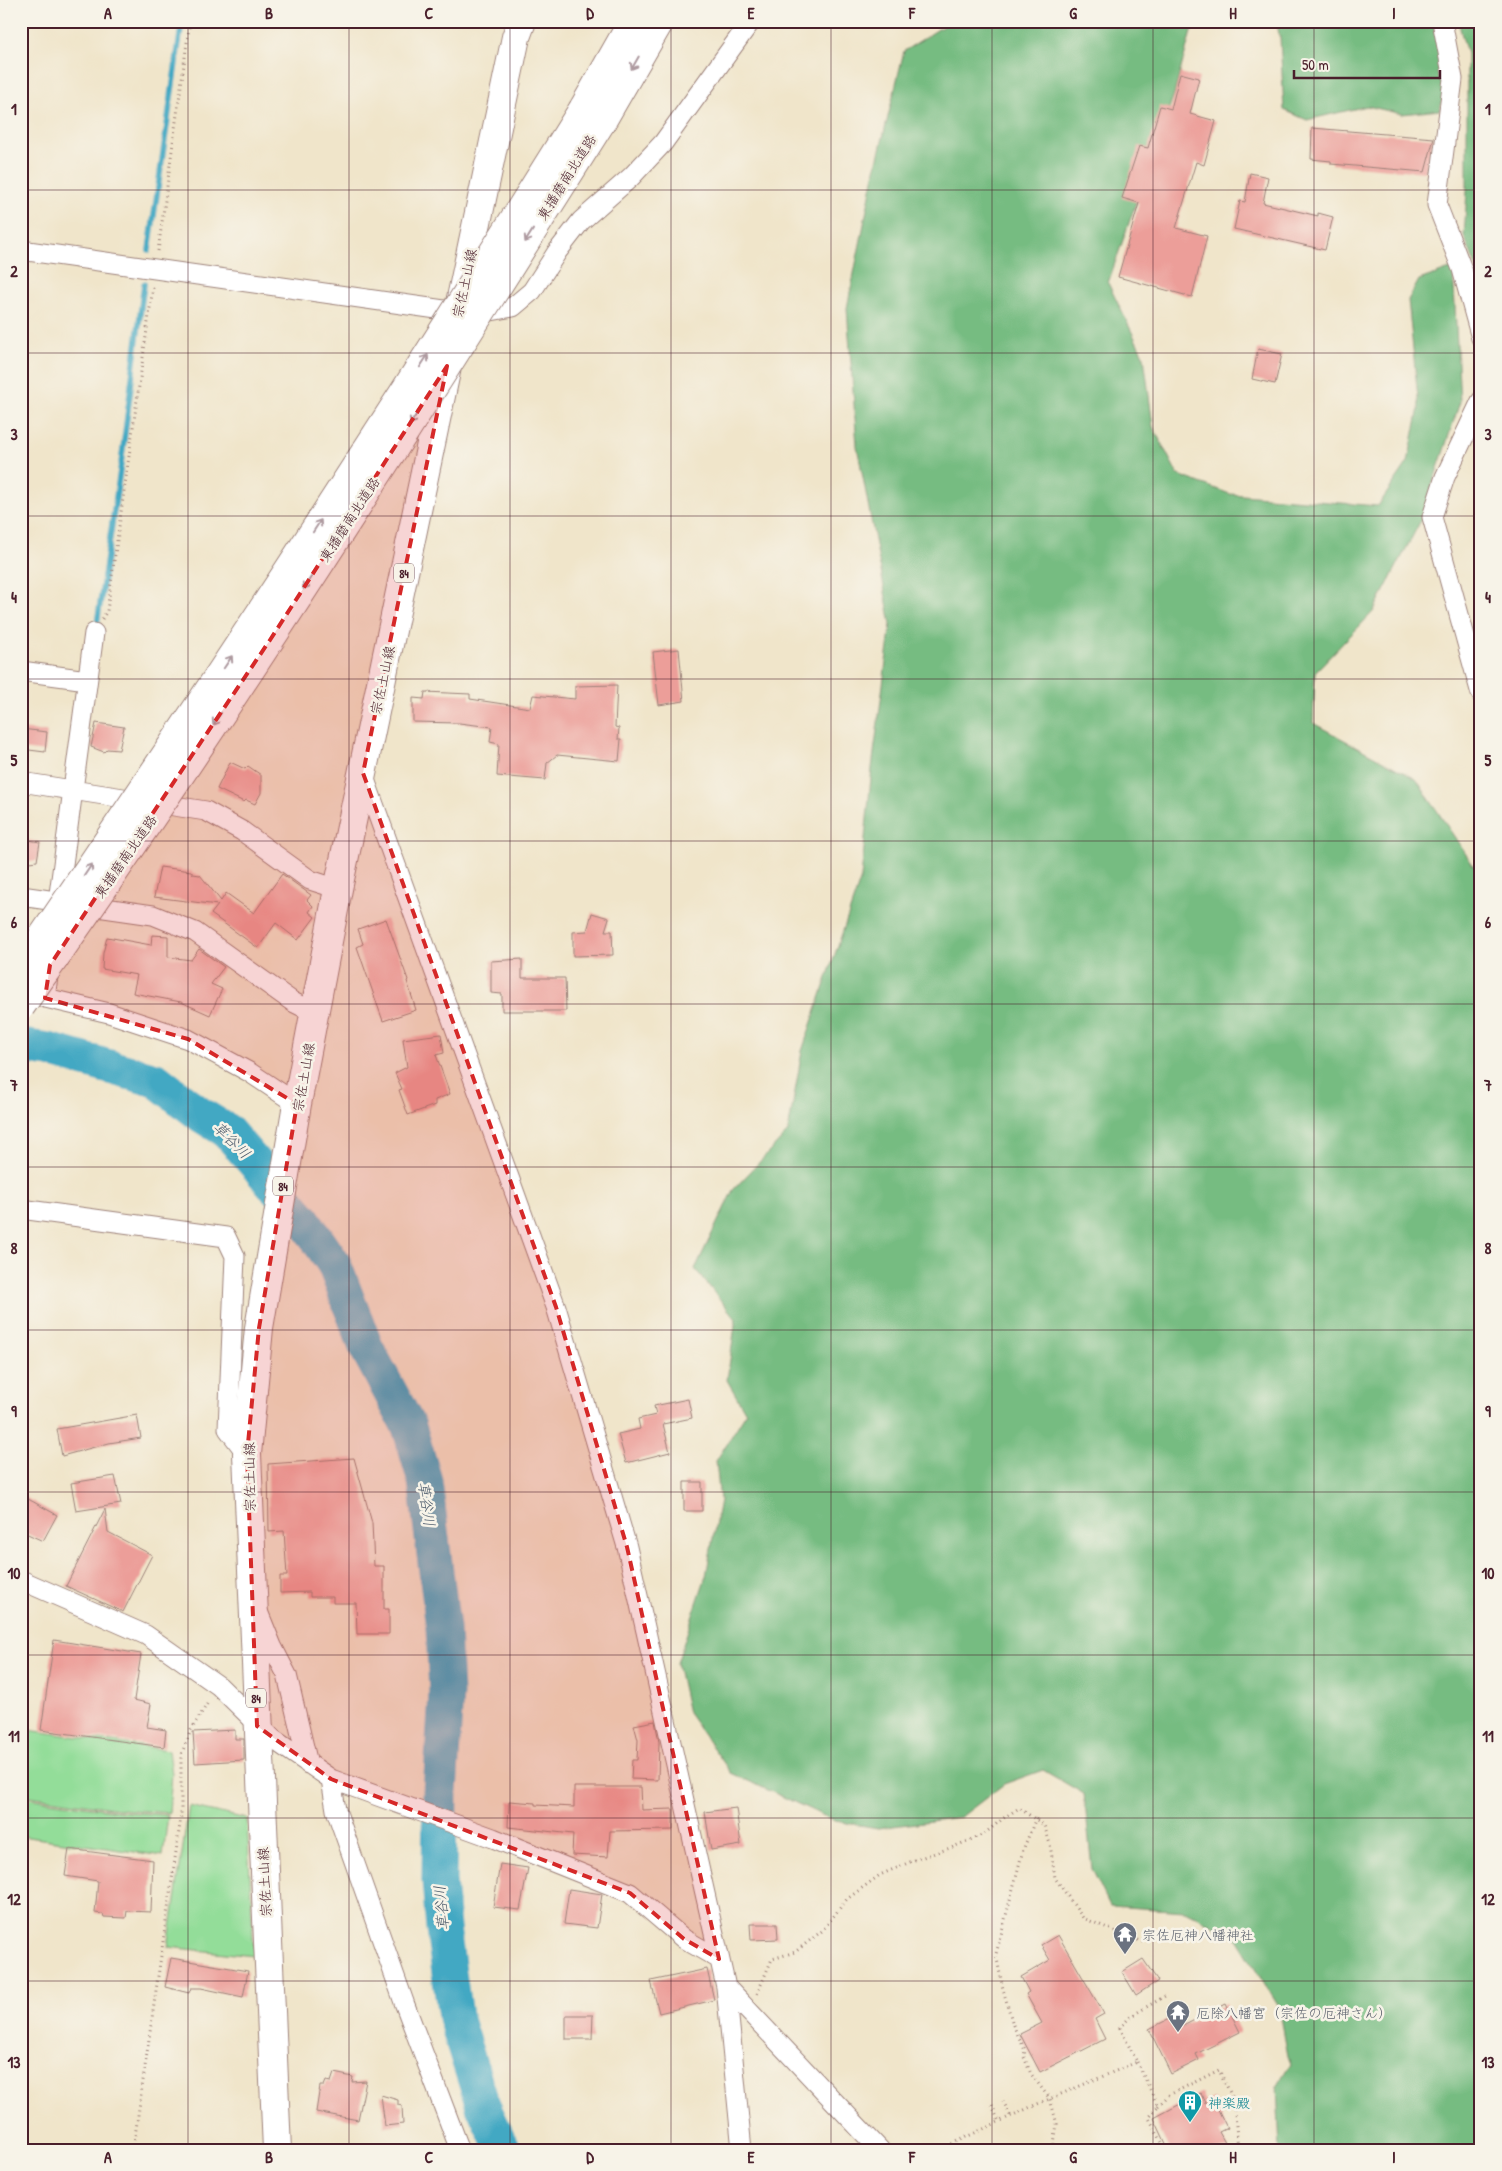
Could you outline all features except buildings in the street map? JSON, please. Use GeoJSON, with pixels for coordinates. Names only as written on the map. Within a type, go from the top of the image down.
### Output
{"type":"FeatureCollection","features":[{"type":"Feature","properties":{"kind":"main road","name":"宗佐土山線"},"geometry":{"type":"LineString","coordinates":[[277,2150],[257,1726],[247,1454],[259,1328],[272,1247],[338,889],[516,37],[522,21]]}},
{"type":"Feature","properties":{"kind":"main road","name":"東播磨南北道路"},"geometry":{"type":"LineString","coordinates":[[33,1002],[146,825],[387,460],[592,115],[633,21]]}},
{"type":"Feature","properties":{"kind":"main road","name":"東播磨南北道路"},"geometry":{"type":"LineString","coordinates":[[21,968],[277,587],[482,271],[660,21]]}},
{"type":"Feature","properties":{"kind":"street"},"geometry":{"type":"LineString","coordinates":[[21,250],[458,312],[513,308],[532,291],[557,252],[581,221],[631,177],[663,143],[751,21]]}},
{"type":"Feature","properties":{"kind":"street"},"geometry":{"type":"LineString","coordinates":[[1442,21],[1453,79],[1437,206],[1462,269],[1481,338]]}},
{"type":"Feature","properties":{"kind":"street"},"geometry":{"type":"LineString","coordinates":[[1481,401],[1445,477],[1432,517],[1481,694]]}},
{"type":"Feature","properties":{"kind":"street"},"geometry":{"type":"LineString","coordinates":[[33,1002],[59,900],[94,633]]}},
{"type":"Feature","properties":{"kind":"street"},"geometry":{"type":"LineString","coordinates":[[21,671],[87,680]]}},
{"type":"Feature","properties":{"kind":"street"},"geometry":{"type":"LineString","coordinates":[[363,773],[556,1307],[627,1547],[726,1987],[742,2150]]}},
{"type":"Feature","properties":{"kind":"street"},"geometry":{"type":"LineString","coordinates":[[21,782],[206,811],[242,830],[310,880],[338,889]]}},
{"type":"Feature","properties":{"kind":"street"},"geometry":{"type":"LineString","coordinates":[[21,896],[153,915],[195,932],[293,1002],[314,1014]]}},
{"type":"Feature","properties":{"kind":"street"},"geometry":{"type":"LineString","coordinates":[[21,992],[33,1002],[109,1013],[188,1039],[249,1072],[296,1115]]}},
{"type":"Feature","properties":{"kind":"street"},"geometry":{"type":"LineString","coordinates":[[21,1209],[226,1237],[235,1256],[228,1429],[247,1454]]}},
{"type":"Feature","properties":{"kind":"street"},"geometry":{"type":"LineString","coordinates":[[21,1580],[146,1635],[219,1686],[257,1726],[331,1779],[493,1838],[630,1893],[684,1939],[718,1958]]}},
{"type":"Feature","properties":{"kind":"street"},"geometry":{"type":"LineString","coordinates":[[252,1597],[272,1646],[287,1675],[308,1764]]}},
{"type":"Feature","properties":{"kind":"street"},"geometry":{"type":"LineString","coordinates":[[331,1779],[336,1810],[405,2005],[460,2150]]}},
{"type":"Feature","properties":{"kind":"street"},"geometry":{"type":"LineString","coordinates":[[726,1987],[880,2150]]}},
{"type":"Feature","properties":{"kind":"path"},"geometry":{"type":"LineString","coordinates":[[94,633],[107,611],[190,21]]}},
{"type":"Feature","properties":{"kind":"path"},"geometry":{"type":"LineString","coordinates":[[134,2150],[181,1817],[181,1755],[191,1730],[219,1686]]}},
{"type":"Feature","properties":{"kind":"path"},"geometry":{"type":"LineString","coordinates":[[749,2011],[772,1958],[795,1952],[822,1931],[847,1899],[880,1875],[916,1859],[953,1847],[984,1834],[1019,1808],[1044,1825],[1050,1844],[1056,1878],[1084,1918],[1142,1942]]}},
{"type":"Feature","properties":{"kind":"path"},"geometry":{"type":"LineString","coordinates":[[1036,1818],[1023,1850],[996,1954],[1003,1989],[1014,2025],[1025,2050],[1024,2057],[1036,2082],[1050,2099],[1057,2124],[1053,2150]]}},
{"type":"Feature","properties":{"kind":"path"},"geometry":{"type":"LineString","coordinates":[[1158,2106],[1120,2028],[1131,2016],[1167,1995]]}},
{"type":"Feature","properties":{"kind":"path"},"geometry":{"type":"LineString","coordinates":[[938,2150],[1010,2116],[1137,2062]]}},
{"type":"Feature","properties":{"kind":"path"},"geometry":{"type":"LineString","coordinates":[[1166,2150],[1149,2118],[1169,2095],[1219,2070],[1234,2101],[1238,2150]]}},
{"type":"Feature","properties":{"kind":"path"},"geometry":{"type":"LineString","coordinates":[[1003,2101],[1010,2116]]}},
{"type":"Feature","properties":{"kind":"path"},"geometry":{"type":"LineString","coordinates":[[992,2105],[999,2122]]}},
{"type":"Feature","properties":{"kind":"highlighted area"},"geometry":{"type":"Polygon","coordinates":[[[447,366],[363,773],[556,1307],[627,1547],[719,1959],[684,1939],[630,1893],[331,1779],[257,1726],[247,1454],[259,1328],[297,1104],[188,1039],[45,998],[50,965],[270,640],[447,366]]]}},
{"type":"Feature","properties":{"kind":"green space"},"geometry":{"type":"Polygon","coordinates":[[[951,21],[1201,21],[1191,32],[1174,94],[1108,283],[1144,357],[1153,427],[1178,475],[1230,494],[1378,506],[1408,462],[1419,408],[1408,300],[1419,280],[1453,268],[1460,402],[1420,522],[1373,612],[1315,672],[1313,723],[1416,779],[1481,877],[1481,2150],[1280,2150],[1277,2087],[1291,2064],[1279,2007],[1236,1937],[1186,1911],[1110,1906],[1092,1869],[1084,1794],[1043,1770],[1004,1784],[961,1817],[878,1828],[835,1821],[731,1773],[688,1713],[677,1663],[706,1576],[720,1500],[716,1461],[746,1413],[727,1380],[736,1319],[695,1269],[733,1190],[788,1132],[802,1051],[861,878],[872,768],[891,624],[857,446],[847,308],[875,170],[904,51],[951,21]]]}},
{"type":"Feature","properties":{"kind":"green space"},"geometry":{"type":"Polygon","coordinates":[[[1276,21],[1433,21],[1445,79],[1440,110],[1402,114],[1367,106],[1307,120],[1284,110],[1280,38],[1276,21]]]}},
{"type":"Feature","properties":{"kind":"green space"},"geometry":{"type":"Polygon","coordinates":[[[1458,21],[1481,21],[1481,278],[1464,236],[1467,191],[1467,54],[1458,21]]]}},
{"type":"Feature","properties":{"kind":"green space"},"geometry":{"type":"Polygon","coordinates":[[[21,1729],[169,1750],[172,1774],[169,1813],[119,1809],[21,1795],[21,1729]]]}},
{"type":"Feature","properties":{"kind":"green space"},"geometry":{"type":"Polygon","coordinates":[[[21,1797],[119,1811],[168,1815],[163,1856],[21,1836],[21,1797]]]}},
{"type":"Feature","properties":{"kind":"green space"},"geometry":{"type":"Polygon","coordinates":[[[189,1806],[247,1819],[254,1956],[168,1947],[189,1806]]]}},
{"type":"Feature","properties":{"kind":"waterway"},"geometry":{"type":"LineString","coordinates":[[149,250],[182,21]]}},
{"type":"Feature","properties":{"kind":"waterway"},"geometry":{"type":"LineString","coordinates":[[97,624],[121,464],[144,284]]}},
{"type":"Feature","properties":{"kind":"waterway","name":"草谷川"},"geometry":{"type":"LineString","coordinates":[[21,1046],[49,1050],[156,1080],[201,1115],[227,1131],[304,1220],[334,1264],[366,1347],[409,1427],[425,1481],[443,1628],[446,1693],[440,1793],[439,1880],[443,1928],[455,2017],[483,2106],[503,2150]]}},
{"type":"Feature","properties":{"kind":"place","name":"宗佐厄神八幡神社"},"geometry":{"type":"Point","coordinates":[1125,1955]}},
{"type":"Feature","properties":{"kind":"place","name":"厄除八幡宮（宗佐の厄神さん）"},"geometry":{"type":"Point","coordinates":[1178,2033]}},
{"type":"Feature","properties":{"kind":"place","name":"神楽殿"},"geometry":{"type":"Point","coordinates":[1190,2123]}}]}
